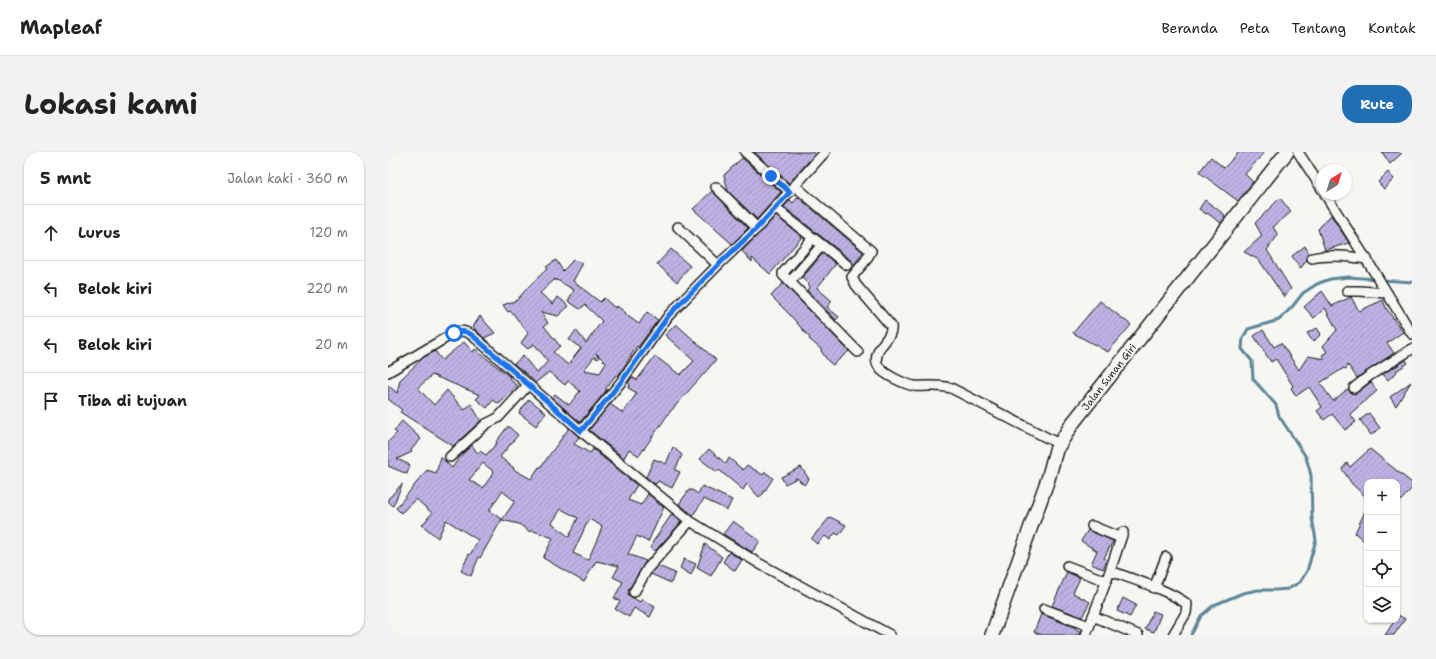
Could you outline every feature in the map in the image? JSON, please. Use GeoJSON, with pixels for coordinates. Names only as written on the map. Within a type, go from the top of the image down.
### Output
{"type":"FeatureCollection","features":[{"type":"Feature","properties":{"kind":"street"},"geometry":{"type":"LineString","coordinates":[[745,152],[871,251],[866,260],[852,277],[856,285],[891,326],[891,333],[878,352],[877,361],[879,368],[902,382],[913,386],[940,385],[951,388],[1059,444]]}},
{"type":"Feature","properties":{"kind":"street"},"geometry":{"type":"LineString","coordinates":[[581,431],[621,382],[669,315],[757,228],[825,152]]}},
{"type":"Feature","properties":{"kind":"street","name":"Jalan Sunan Giri"},"geometry":{"type":"LineString","coordinates":[[992,635],[1048,479],[1059,444],[1077,417],[1287,152]]}},
{"type":"Feature","properties":{"kind":"street"},"geometry":{"type":"LineString","coordinates":[[1298,152],[1316,180]]}},
{"type":"Feature","properties":{"kind":"street"},"geometry":{"type":"LineString","coordinates":[[716,187],[757,228]]}},
{"type":"Feature","properties":{"kind":"street"},"geometry":{"type":"LineString","coordinates":[[1329,200],[1412,334]]}},
{"type":"Feature","properties":{"kind":"street"},"geometry":{"type":"LineString","coordinates":[[775,208],[846,265]]}},
{"type":"Feature","properties":{"kind":"street"},"geometry":{"type":"LineString","coordinates":[[678,227],[718,265]]}},
{"type":"Feature","properties":{"kind":"street"},"geometry":{"type":"LineString","coordinates":[[813,238],[783,273],[783,275],[858,352]]}},
{"type":"Feature","properties":{"kind":"street"},"geometry":{"type":"LineString","coordinates":[[790,282],[822,245]]}},
{"type":"Feature","properties":{"kind":"street"},"geometry":{"type":"LineString","coordinates":[[1312,258],[1335,255],[1366,259]]}},
{"type":"Feature","properties":{"kind":"street"},"geometry":{"type":"LineString","coordinates":[[1347,291],[1386,291]]}},
{"type":"Feature","properties":{"kind":"street"},"geometry":{"type":"LineString","coordinates":[[388,372],[440,341],[460,331],[465,331],[472,335],[581,431],[690,520],[760,564],[890,635]]}},
{"type":"Feature","properties":{"kind":"street"},"geometry":{"type":"LineString","coordinates":[[1354,388],[1369,376],[1412,349]]}},
{"type":"Feature","properties":{"kind":"street"},"geometry":{"type":"LineString","coordinates":[[450,457],[486,424],[498,418],[528,385]]}},
{"type":"Feature","properties":{"kind":"street"},"geometry":{"type":"LineString","coordinates":[[634,592],[648,568],[690,520]]}},
{"type":"Feature","properties":{"kind":"street"},"geometry":{"type":"LineString","coordinates":[[1044,609],[1087,631],[1110,571],[1122,534],[1092,526]]}},
{"type":"Feature","properties":{"kind":"street"},"geometry":{"type":"LineString","coordinates":[[1154,588],[1166,557]]}},
{"type":"Feature","properties":{"kind":"street"},"geometry":{"type":"LineString","coordinates":[[1067,566],[1106,581]]}},
{"type":"Feature","properties":{"kind":"street"},"geometry":{"type":"LineString","coordinates":[[1110,571],[1154,588],[1187,604],[1186,613],[1173,635]]}},
{"type":"Feature","properties":{"kind":"street"},"geometry":{"type":"LineString","coordinates":[[1093,616],[1138,635]]}},
{"type":"Feature","properties":{"kind":"building"},"geometry":{"type":"Polygon","coordinates":[[[754,152],[812,152],[815,154],[789,183],[754,152]]]}},
{"type":"Feature","properties":{"kind":"building"},"geometry":{"type":"Polygon","coordinates":[[[1239,152],[1265,152],[1245,174],[1253,182],[1238,201],[1199,172],[1211,157],[1224,168],[1239,152]]]}},
{"type":"Feature","properties":{"kind":"building"},"geometry":{"type":"Polygon","coordinates":[[[1382,152],[1403,152],[1390,164],[1382,152]]]}},
{"type":"Feature","properties":{"kind":"building"},"geometry":{"type":"Polygon","coordinates":[[[742,158],[781,192],[757,219],[728,191],[724,175],[742,158]]]}},
{"type":"Feature","properties":{"kind":"building"},"geometry":{"type":"Polygon","coordinates":[[[1388,172],[1394,179],[1384,189],[1378,182],[1388,172]]]}},
{"type":"Feature","properties":{"kind":"building"},"geometry":{"type":"Polygon","coordinates":[[[712,191],[748,228],[732,244],[693,209],[712,191]]]}},
{"type":"Feature","properties":{"kind":"building"},"geometry":{"type":"Polygon","coordinates":[[[798,197],[863,252],[854,265],[851,260],[784,207],[790,200],[793,203],[798,197]]]}},
{"type":"Feature","properties":{"kind":"building"},"geometry":{"type":"Polygon","coordinates":[[[1280,198],[1291,212],[1273,227],[1278,235],[1267,250],[1291,289],[1284,297],[1259,260],[1244,252],[1262,236],[1255,223],[1280,198]]]}},
{"type":"Feature","properties":{"kind":"building"},"geometry":{"type":"Polygon","coordinates":[[[1205,200],[1225,215],[1225,218],[1221,223],[1199,209],[1205,200]]]}},
{"type":"Feature","properties":{"kind":"building"},"geometry":{"type":"Polygon","coordinates":[[[1331,215],[1349,243],[1325,250],[1318,229],[1331,215]]]}},
{"type":"Feature","properties":{"kind":"building"},"geometry":{"type":"Polygon","coordinates":[[[776,216],[802,237],[770,274],[752,258],[752,262],[742,251],[776,216]]]}},
{"type":"Feature","properties":{"kind":"building"},"geometry":{"type":"Polygon","coordinates":[[[1305,246],[1309,253],[1307,260],[1300,269],[1292,256],[1305,246]]]}},
{"type":"Feature","properties":{"kind":"building"},"geometry":{"type":"Polygon","coordinates":[[[671,249],[690,266],[677,282],[657,264],[671,249]]]}},
{"type":"Feature","properties":{"kind":"building"},"geometry":{"type":"Polygon","coordinates":[[[823,253],[836,264],[817,288],[832,301],[827,307],[839,317],[836,320],[807,290],[810,286],[802,278],[823,253]]]}},
{"type":"Feature","properties":{"kind":"building"},"geometry":{"type":"Polygon","coordinates":[[[556,260],[563,271],[573,260],[583,263],[573,281],[600,302],[604,298],[615,308],[617,306],[639,324],[647,312],[658,320],[638,347],[637,346],[618,376],[616,375],[606,388],[606,391],[580,422],[552,398],[555,394],[569,405],[580,391],[568,381],[565,385],[549,372],[535,383],[514,364],[523,356],[537,373],[548,361],[534,344],[528,349],[521,343],[528,333],[511,311],[508,312],[503,305],[517,300],[547,269],[546,267],[556,260]],[[555,279],[540,293],[553,304],[558,297],[569,306],[558,316],[541,312],[548,323],[544,326],[560,346],[553,352],[568,365],[581,348],[569,340],[576,330],[586,343],[602,321],[585,305],[580,309],[568,301],[574,290],[557,280],[556,281],[555,279]],[[596,353],[599,358],[594,357],[584,370],[600,373],[606,363],[596,353]]]}},
{"type":"Feature","properties":{"kind":"building"},"geometry":{"type":"Polygon","coordinates":[[[783,283],[849,351],[833,365],[828,361],[821,351],[822,350],[809,339],[810,338],[790,315],[771,296],[783,283]]]}},
{"type":"Feature","properties":{"kind":"building"},"geometry":{"type":"Polygon","coordinates":[[[1322,291],[1332,306],[1351,297],[1359,311],[1383,300],[1386,308],[1403,332],[1387,343],[1394,353],[1357,378],[1348,365],[1346,369],[1344,368],[1320,383],[1333,401],[1348,389],[1351,393],[1355,394],[1371,382],[1377,391],[1350,414],[1356,422],[1345,430],[1332,414],[1324,420],[1317,411],[1322,407],[1309,387],[1296,396],[1291,388],[1293,386],[1276,359],[1271,362],[1254,336],[1263,330],[1274,347],[1281,343],[1299,370],[1308,356],[1325,359],[1322,355],[1327,352],[1323,346],[1337,330],[1325,308],[1314,318],[1304,307],[1322,291]]]}},
{"type":"Feature","properties":{"kind":"building"},"geometry":{"type":"Polygon","coordinates":[[[1100,301],[1131,325],[1108,352],[1073,333],[1100,301]]]}},
{"type":"Feature","properties":{"kind":"building"},"geometry":{"type":"Polygon","coordinates":[[[480,316],[495,333],[484,338],[473,327],[480,316]]]}},
{"type":"Feature","properties":{"kind":"building"},"geometry":{"type":"Polygon","coordinates":[[[676,324],[716,360],[669,413],[639,456],[629,449],[624,458],[589,430],[610,404],[623,413],[637,393],[628,388],[630,385],[628,383],[632,377],[637,380],[655,356],[680,375],[694,361],[665,335],[676,324]]]}},
{"type":"Feature","properties":{"kind":"building"},"geometry":{"type":"Polygon","coordinates":[[[1317,328],[1321,334],[1313,342],[1307,333],[1317,328]]]}},
{"type":"Feature","properties":{"kind":"building"},"geometry":{"type":"Polygon","coordinates":[[[464,342],[473,352],[475,349],[510,377],[509,379],[518,386],[499,404],[493,400],[487,408],[476,399],[480,395],[432,375],[418,388],[434,405],[447,390],[464,410],[471,404],[481,421],[453,446],[400,412],[402,410],[388,399],[388,385],[397,393],[400,380],[424,357],[435,351],[442,360],[464,342]]]}},
{"type":"Feature","properties":{"kind":"building"},"geometry":{"type":"Polygon","coordinates":[[[1406,360],[1408,363],[1396,371],[1397,372],[1388,380],[1383,374],[1406,360]]]}},
{"type":"Feature","properties":{"kind":"building"},"geometry":{"type":"Polygon","coordinates":[[[1411,382],[1396,406],[1390,397],[1411,382]]]}},
{"type":"Feature","properties":{"kind":"building"},"geometry":{"type":"Polygon","coordinates":[[[529,399],[546,413],[536,426],[519,413],[529,399]]]}},
{"type":"Feature","properties":{"kind":"building"},"geometry":{"type":"Polygon","coordinates":[[[1369,413],[1380,428],[1371,435],[1360,420],[1369,413]]]}},
{"type":"Feature","properties":{"kind":"building"},"geometry":{"type":"Polygon","coordinates":[[[402,421],[421,439],[411,450],[412,452],[397,459],[410,465],[407,474],[388,466],[388,442],[397,433],[394,431],[402,421]]]}},
{"type":"Feature","properties":{"kind":"building"},"geometry":{"type":"Polygon","coordinates":[[[508,426],[518,435],[500,457],[514,468],[513,469],[531,479],[569,428],[579,437],[574,444],[590,453],[593,449],[637,485],[628,500],[641,505],[648,494],[658,502],[657,503],[664,507],[648,542],[637,536],[628,554],[646,561],[629,589],[628,595],[640,602],[642,599],[655,607],[650,617],[634,608],[629,617],[615,609],[620,601],[614,598],[623,582],[613,577],[619,566],[596,561],[584,582],[543,558],[553,538],[531,530],[530,532],[519,524],[502,520],[515,501],[502,491],[489,511],[502,519],[480,558],[479,557],[471,576],[461,571],[478,540],[446,520],[438,538],[422,525],[432,513],[416,499],[401,513],[396,508],[427,470],[436,473],[441,457],[452,468],[462,454],[472,445],[478,454],[480,451],[486,455],[497,443],[496,442],[508,426]],[[483,463],[469,480],[483,488],[494,472],[483,463]],[[561,509],[552,523],[569,537],[578,518],[561,509]],[[589,519],[573,553],[588,560],[602,526],[589,519]]]}},
{"type":"Feature","properties":{"kind":"building"},"geometry":{"type":"Polygon","coordinates":[[[673,447],[682,455],[675,470],[680,472],[672,488],[658,481],[656,484],[653,483],[646,477],[654,459],[666,464],[673,447]]]}},
{"type":"Feature","properties":{"kind":"building"},"geometry":{"type":"Polygon","coordinates":[[[709,449],[726,464],[729,458],[743,470],[747,465],[763,475],[765,472],[773,478],[763,494],[759,497],[747,484],[743,490],[719,470],[717,472],[700,459],[709,449]]]}},
{"type":"Feature","properties":{"kind":"building"},"geometry":{"type":"Polygon","coordinates":[[[1370,449],[1412,483],[1412,488],[1400,502],[1400,479],[1364,479],[1364,495],[1352,484],[1342,469],[1347,463],[1350,467],[1370,449]]]}},
{"type":"Feature","properties":{"kind":"building"},"geometry":{"type":"Polygon","coordinates":[[[801,467],[809,479],[804,485],[797,478],[785,484],[781,477],[801,467]]]}},
{"type":"Feature","properties":{"kind":"building"},"geometry":{"type":"Polygon","coordinates":[[[402,485],[393,506],[388,499],[402,485]]]}},
{"type":"Feature","properties":{"kind":"building"},"geometry":{"type":"Polygon","coordinates":[[[702,486],[732,500],[727,510],[704,499],[693,515],[679,504],[689,490],[692,490],[698,494],[702,486]]]}},
{"type":"Feature","properties":{"kind":"building"},"geometry":{"type":"Polygon","coordinates":[[[672,514],[681,522],[655,551],[650,548],[653,544],[652,543],[672,514]]]}},
{"type":"Feature","properties":{"kind":"building"},"geometry":{"type":"Polygon","coordinates":[[[1364,514],[1364,541],[1355,533],[1364,514]]]}},
{"type":"Feature","properties":{"kind":"building"},"geometry":{"type":"Polygon","coordinates":[[[830,517],[846,525],[839,535],[835,533],[830,540],[825,536],[817,544],[811,539],[830,517]]]}},
{"type":"Feature","properties":{"kind":"building"},"geometry":{"type":"Polygon","coordinates":[[[733,521],[760,541],[752,552],[723,534],[733,521]]]}},
{"type":"Feature","properties":{"kind":"building"},"geometry":{"type":"Polygon","coordinates":[[[1088,530],[1113,541],[1104,558],[1107,560],[1103,569],[1091,564],[1097,551],[1081,541],[1088,530]]]}},
{"type":"Feature","properties":{"kind":"building"},"geometry":{"type":"Polygon","coordinates":[[[705,544],[722,557],[711,576],[697,568],[705,544]]]}},
{"type":"Feature","properties":{"kind":"building"},"geometry":{"type":"Polygon","coordinates":[[[729,552],[742,560],[735,571],[723,562],[729,552]]]}},
{"type":"Feature","properties":{"kind":"building"},"geometry":{"type":"Polygon","coordinates":[[[684,559],[696,564],[691,575],[680,568],[684,559]]]}},
{"type":"Feature","properties":{"kind":"building"},"geometry":{"type":"Polygon","coordinates":[[[658,566],[675,573],[671,583],[651,574],[658,566]]]}},
{"type":"Feature","properties":{"kind":"building"},"geometry":{"type":"Polygon","coordinates":[[[1067,572],[1080,578],[1073,593],[1090,602],[1082,617],[1052,606],[1067,572]]]}},
{"type":"Feature","properties":{"kind":"building"},"geometry":{"type":"Polygon","coordinates":[[[1123,598],[1136,605],[1130,617],[1117,611],[1123,598]]]}},
{"type":"Feature","properties":{"kind":"building"},"geometry":{"type":"Polygon","coordinates":[[[1153,611],[1161,614],[1154,632],[1145,629],[1153,611]]]}},
{"type":"Feature","properties":{"kind":"building"},"geometry":{"type":"Polygon","coordinates":[[[1041,614],[1076,628],[1081,632],[1080,635],[1042,635],[1034,632],[1041,614]]]}},
{"type":"Feature","properties":{"kind":"building"},"geometry":{"type":"Polygon","coordinates":[[[1400,616],[1405,619],[1394,635],[1385,635],[1393,623],[1400,623],[1400,616]]]}},
{"type":"Feature","properties":{"kind":"waterway"},"geometry":{"type":"LineString","coordinates":[[1191,635],[1201,616],[1214,605],[1243,593],[1258,590],[1288,589],[1300,582],[1307,571],[1316,540],[1312,518],[1311,475],[1306,457],[1279,416],[1276,405],[1253,379],[1252,361],[1242,349],[1243,338],[1248,329],[1279,320],[1303,293],[1317,284],[1330,279],[1348,277],[1376,279]]}},
{"type":"Feature","properties":{"kind":"waterway"},"geometry":{"type":"LineString","coordinates":[[1382,280],[1412,282]]}},
{"type":"Feature","properties":{"kind":"route"},"geometry":{"type":"LineString","coordinates":[[454,333],[465,331],[472,335],[581,431],[621,382],[669,315],[757,228],[790,192],[771,176]]}}]}
